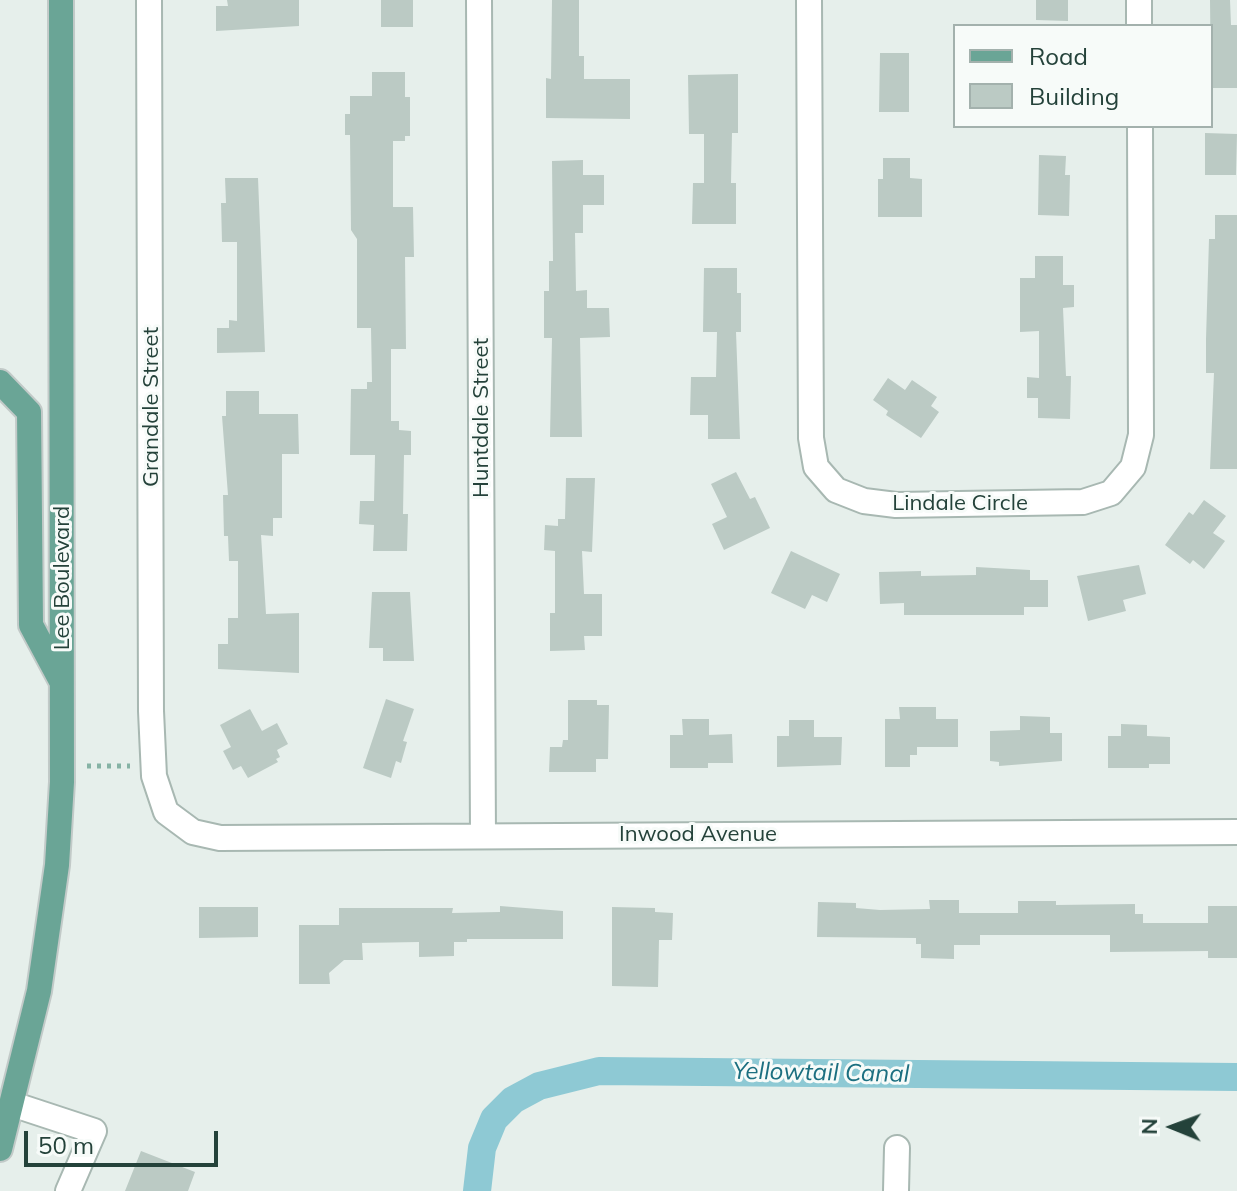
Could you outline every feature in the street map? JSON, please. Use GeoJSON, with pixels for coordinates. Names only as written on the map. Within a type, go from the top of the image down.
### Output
{"type":"FeatureCollection","features":[{"type":"Feature","properties":{"kind":"main road","name":"Lee Boulevard"},"geometry":{"type":"LineString","coordinates":[[0,1149],[39,991],[57,865],[62,782],[61,0]]}},
{"type":"Feature","properties":{"kind":"main road"},"geometry":{"type":"LineString","coordinates":[[0,382],[29,412],[31,625],[62,684]]}},
{"type":"Feature","properties":{"kind":"street","name":"Grandale Street"},"geometry":{"type":"LineString","coordinates":[[149,0],[154,766],[166,812]]}},
{"type":"Feature","properties":{"kind":"street","name":"Huntdale Street"},"geometry":{"type":"LineString","coordinates":[[479,0],[483,835]]}},
{"type":"Feature","properties":{"kind":"street","name":"Lindale Circle"},"geometry":{"type":"LineString","coordinates":[[809,0],[811,438],[816,467],[836,490],[864,501],[896,505],[1083,502],[1111,493],[1133,467],[1141,435],[1140,128]]}},
{"type":"Feature","properties":{"kind":"street"},"geometry":{"type":"LineString","coordinates":[[1139,0],[1139,24]]}},
{"type":"Feature","properties":{"kind":"street","name":"Inwood Avenue"},"geometry":{"type":"LineString","coordinates":[[166,812],[193,832],[220,838],[1237,832]]}},
{"type":"Feature","properties":{"kind":"street"},"geometry":{"type":"LineString","coordinates":[[12,1104],[94,1131],[68,1191]]}},
{"type":"Feature","properties":{"kind":"street"},"geometry":{"type":"LineString","coordinates":[[896,1191],[897,1148]]}},
{"type":"Feature","properties":{"kind":"path"},"geometry":{"type":"LineString","coordinates":[[87,766],[154,766]]}},
{"type":"Feature","properties":{"kind":"building"},"geometry":{"type":"Polygon","coordinates":[[[227,0],[299,0],[299,26],[216,31],[216,6],[228,6],[227,0]]]}},
{"type":"Feature","properties":{"kind":"building"},"geometry":{"type":"Polygon","coordinates":[[[381,0],[413,0],[413,27],[381,27],[381,0]]]}},
{"type":"Feature","properties":{"kind":"building"},"geometry":{"type":"Polygon","coordinates":[[[552,0],[579,0],[579,56],[584,56],[584,79],[630,79],[630,119],[546,118],[546,78],[551,79],[552,0]]]}},
{"type":"Feature","properties":{"kind":"building"},"geometry":{"type":"Polygon","coordinates":[[[1036,0],[1068,0],[1068,21],[1036,20],[1036,0]]]}},
{"type":"Feature","properties":{"kind":"building"},"geometry":{"type":"Polygon","coordinates":[[[1210,0],[1230,0],[1231,25],[1237,25],[1237,88],[1213,88],[1213,24],[1210,24],[1210,0]]]}},
{"type":"Feature","properties":{"kind":"building"},"geometry":{"type":"Polygon","coordinates":[[[880,53],[909,53],[909,112],[879,112],[880,53]]]}},
{"type":"Feature","properties":{"kind":"building"},"geometry":{"type":"Polygon","coordinates":[[[372,72],[405,72],[405,97],[410,97],[410,136],[405,136],[405,141],[393,141],[393,207],[413,207],[414,257],[405,257],[406,349],[391,349],[391,421],[399,421],[399,430],[411,431],[411,455],[404,455],[403,514],[408,514],[407,551],[373,551],[374,525],[359,524],[360,501],[374,501],[375,455],[350,455],[351,389],[367,389],[367,382],[372,382],[371,328],[357,328],[357,239],[351,230],[350,135],[345,135],[345,114],[350,114],[350,96],[372,96],[372,72]]]}},
{"type":"Feature","properties":{"kind":"building"},"geometry":{"type":"Polygon","coordinates":[[[738,74],[738,133],[732,133],[731,183],[736,183],[736,224],[692,224],[693,183],[704,183],[704,134],[689,134],[688,75],[738,74]]]}},
{"type":"Feature","properties":{"kind":"building"},"geometry":{"type":"Polygon","coordinates":[[[1205,133],[1237,134],[1236,175],[1205,175],[1205,133]]]}},
{"type":"Feature","properties":{"kind":"building"},"geometry":{"type":"Polygon","coordinates":[[[1039,155],[1066,156],[1065,175],[1070,175],[1069,216],[1038,215],[1039,155]]]}},
{"type":"Feature","properties":{"kind":"building"},"geometry":{"type":"Polygon","coordinates":[[[883,158],[910,158],[910,178],[922,179],[922,217],[878,217],[878,179],[883,179],[883,158]]]}},
{"type":"Feature","properties":{"kind":"building"},"geometry":{"type":"Polygon","coordinates":[[[583,160],[583,175],[604,175],[604,205],[583,205],[583,233],[575,233],[576,291],[587,290],[587,308],[609,308],[610,337],[580,338],[582,437],[550,437],[552,338],[544,338],[544,291],[549,291],[549,261],[553,261],[552,161],[583,160]]]}},
{"type":"Feature","properties":{"kind":"building"},"geometry":{"type":"Polygon","coordinates":[[[225,178],[258,178],[265,352],[217,353],[217,328],[229,328],[229,320],[237,321],[237,242],[222,242],[221,203],[226,203],[225,178]]]}},
{"type":"Feature","properties":{"kind":"building"},"geometry":{"type":"Polygon","coordinates":[[[1215,215],[1237,215],[1237,469],[1210,469],[1214,373],[1206,373],[1206,339],[1209,239],[1215,239],[1215,215]]]}},
{"type":"Feature","properties":{"kind":"building"},"geometry":{"type":"Polygon","coordinates":[[[1035,256],[1063,256],[1063,285],[1074,285],[1074,307],[1063,308],[1066,376],[1071,376],[1070,419],[1038,418],[1038,398],[1027,398],[1027,377],[1039,378],[1039,331],[1020,332],[1020,278],[1035,278],[1035,256]]]}},
{"type":"Feature","properties":{"kind":"building"},"geometry":{"type":"Polygon","coordinates":[[[704,268],[737,268],[737,293],[741,293],[741,332],[736,332],[740,439],[708,439],[708,415],[690,415],[691,377],[716,377],[717,332],[703,332],[704,268]]]}},
{"type":"Feature","properties":{"kind":"building"},"geometry":{"type":"Polygon","coordinates":[[[888,378],[905,390],[912,380],[937,397],[931,406],[939,412],[921,438],[886,415],[888,411],[873,400],[888,378]]]}},
{"type":"Feature","properties":{"kind":"building"},"geometry":{"type":"Polygon","coordinates":[[[226,391],[259,391],[259,414],[298,414],[299,454],[282,454],[282,518],[273,518],[273,536],[261,535],[266,614],[299,613],[299,673],[218,669],[218,644],[228,644],[228,618],[238,618],[238,561],[229,561],[228,536],[224,536],[223,495],[228,495],[222,416],[226,416],[226,391]]]}},
{"type":"Feature","properties":{"kind":"building"},"geometry":{"type":"Polygon","coordinates":[[[736,472],[750,499],[755,497],[770,528],[724,550],[712,524],[727,517],[711,484],[736,472]]]}},
{"type":"Feature","properties":{"kind":"building"},"geometry":{"type":"Polygon","coordinates":[[[566,478],[595,478],[592,552],[582,551],[584,594],[602,594],[602,636],[584,636],[585,650],[550,651],[550,613],[555,613],[555,551],[544,550],[545,525],[558,526],[558,519],[565,519],[566,478]]]}},
{"type":"Feature","properties":{"kind":"building"},"geometry":{"type":"Polygon","coordinates":[[[1204,500],[1226,516],[1213,533],[1225,541],[1204,569],[1193,560],[1190,564],[1165,545],[1189,512],[1193,515],[1204,500]]]}},
{"type":"Feature","properties":{"kind":"building"},"geometry":{"type":"Polygon","coordinates":[[[791,551],[840,574],[827,602],[812,595],[805,609],[771,593],[791,551]]]}},
{"type":"Feature","properties":{"kind":"building"},"geometry":{"type":"Polygon","coordinates":[[[1139,565],[1146,594],[1123,600],[1126,611],[1088,621],[1077,576],[1139,565]]]}},
{"type":"Feature","properties":{"kind":"building"},"geometry":{"type":"Polygon","coordinates":[[[976,567],[1030,570],[1030,580],[1048,580],[1048,607],[1024,607],[1024,615],[904,615],[904,603],[880,604],[879,572],[921,571],[921,576],[976,575],[976,567]]]}},
{"type":"Feature","properties":{"kind":"building"},"geometry":{"type":"Polygon","coordinates":[[[372,592],[410,592],[414,661],[383,661],[383,648],[369,648],[372,592]]]}},
{"type":"Feature","properties":{"kind":"building"},"geometry":{"type":"Polygon","coordinates":[[[386,699],[414,709],[403,741],[407,742],[401,763],[396,761],[391,778],[363,768],[386,699]]]}},
{"type":"Feature","properties":{"kind":"building"},"geometry":{"type":"Polygon","coordinates":[[[568,700],[597,700],[597,705],[609,705],[608,759],[596,759],[596,772],[549,772],[550,747],[562,747],[563,740],[568,740],[568,700]]]}},
{"type":"Feature","properties":{"kind":"building"},"geometry":{"type":"Polygon","coordinates":[[[899,707],[936,707],[936,719],[958,719],[958,747],[917,747],[917,755],[910,755],[910,767],[885,767],[885,719],[900,719],[899,707]]]}},
{"type":"Feature","properties":{"kind":"building"},"geometry":{"type":"Polygon","coordinates":[[[250,709],[262,731],[277,723],[288,744],[277,750],[280,757],[276,759],[278,762],[248,778],[241,766],[233,770],[223,751],[231,747],[220,725],[250,709]]]}},
{"type":"Feature","properties":{"kind":"building"},"geometry":{"type":"Polygon","coordinates":[[[1020,716],[1050,717],[1050,733],[1062,733],[1062,761],[999,766],[999,762],[990,761],[990,731],[1020,730],[1020,716]]]}},
{"type":"Feature","properties":{"kind":"building"},"geometry":{"type":"Polygon","coordinates":[[[682,719],[709,719],[709,735],[732,734],[733,763],[708,763],[708,768],[670,768],[670,735],[683,735],[682,719]]]}},
{"type":"Feature","properties":{"kind":"building"},"geometry":{"type":"Polygon","coordinates":[[[789,720],[814,720],[814,737],[842,737],[841,765],[777,767],[777,736],[789,736],[789,720]]]}},
{"type":"Feature","properties":{"kind":"building"},"geometry":{"type":"Polygon","coordinates":[[[1121,724],[1147,725],[1147,736],[1170,737],[1170,764],[1149,764],[1149,768],[1108,768],[1108,736],[1121,736],[1121,724]]]}},
{"type":"Feature","properties":{"kind":"building"},"geometry":{"type":"Polygon","coordinates":[[[929,900],[959,900],[959,913],[1018,913],[1018,901],[1056,901],[1056,905],[1135,904],[1135,914],[1143,914],[1143,923],[1208,923],[1208,906],[1237,906],[1237,958],[1208,958],[1208,951],[1110,952],[1110,935],[980,935],[980,945],[954,945],[954,959],[921,958],[921,944],[916,944],[916,938],[817,937],[818,902],[856,903],[856,908],[880,910],[930,909],[929,900]]]}},
{"type":"Feature","properties":{"kind":"building"},"geometry":{"type":"Polygon","coordinates":[[[500,906],[563,911],[563,939],[467,939],[467,942],[454,942],[454,956],[419,957],[419,942],[362,943],[363,960],[344,960],[329,973],[330,984],[299,984],[299,925],[339,925],[339,908],[453,908],[452,913],[500,912],[500,906]]]}},
{"type":"Feature","properties":{"kind":"building"},"geometry":{"type":"Polygon","coordinates":[[[199,907],[258,907],[258,937],[199,938],[199,907]]]}},
{"type":"Feature","properties":{"kind":"building"},"geometry":{"type":"Polygon","coordinates":[[[612,907],[655,908],[655,912],[673,913],[672,940],[659,940],[658,987],[612,986],[612,907]]]}},
{"type":"Feature","properties":{"kind":"building"},"geometry":{"type":"Polygon","coordinates":[[[141,1151],[195,1172],[188,1191],[125,1191],[141,1151]]]}},
{"type":"Feature","properties":{"kind":"waterway","name":"Yellowtail Canal"},"geometry":{"type":"LineString","coordinates":[[477,1191],[482,1148],[494,1119],[513,1100],[539,1086],[599,1071],[1237,1077]]}}]}
